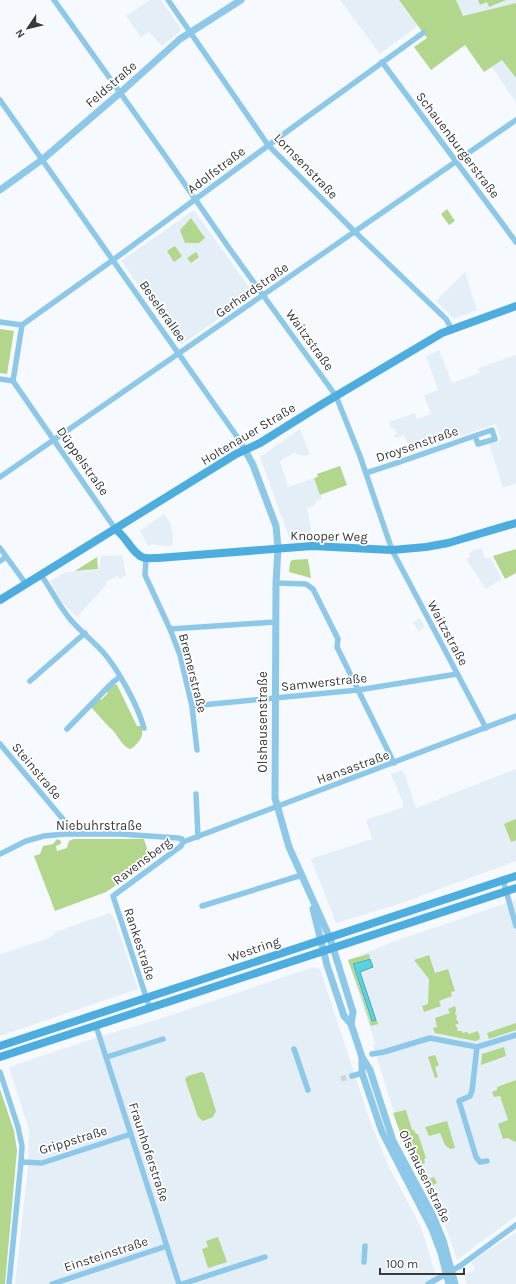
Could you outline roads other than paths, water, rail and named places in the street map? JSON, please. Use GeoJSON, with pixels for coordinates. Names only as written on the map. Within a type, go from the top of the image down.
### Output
{"type":"FeatureCollection","features":[{"type":"Feature","properties":{"kind":"main road","name":"Holtenauer Straße"},"geometry":{"type":"LineString","coordinates":[[0,600],[233,457],[260,443],[451,328],[516,306]]}},
{"type":"Feature","properties":{"kind":"main road","name":"Knooper Weg"},"geometry":{"type":"LineString","coordinates":[[141,556],[172,557],[312,546],[392,550],[426,547],[448,543],[516,523]]}},
{"type":"Feature","properties":{"kind":"main road","name":"Düppelstraße"},"geometry":{"type":"LineString","coordinates":[[118,528],[132,549],[141,556]]}},
{"type":"Feature","properties":{"kind":"main road","name":"Westring"},"geometry":{"type":"LineString","coordinates":[[0,1046],[516,876]]}},
{"type":"Feature","properties":{"kind":"main road","name":"Westring"},"geometry":{"type":"LineString","coordinates":[[0,1057],[212,989],[516,888]]}},
{"type":"Feature","properties":{"kind":"street","name":"Waitzstraße"},"geometry":{"type":"LineString","coordinates":[[54,0],[121,92],[195,199],[336,396],[366,473],[392,550],[486,728]]}},
{"type":"Feature","properties":{"kind":"street","name":"Lornsenstraße"},"geometry":{"type":"LineString","coordinates":[[168,0],[268,145],[355,232],[446,319],[451,328]]}},
{"type":"Feature","properties":{"kind":"street","name":"Feldstraße"},"geometry":{"type":"LineString","coordinates":[[0,190],[43,159],[180,39],[242,0]]}},
{"type":"Feature","properties":{"kind":"street","name":"Adolfstraße"},"geometry":{"type":"LineString","coordinates":[[22,325],[423,33]]}},
{"type":"Feature","properties":{"kind":"street","name":"Schauenburgerstraße"},"geometry":{"type":"LineString","coordinates":[[382,62],[516,242]]}},
{"type":"Feature","properties":{"kind":"street","name":"Beselerallee"},"geometry":{"type":"LineString","coordinates":[[0,100],[238,438],[253,465],[274,520],[278,548]]}},
{"type":"Feature","properties":{"kind":"street","name":"Gerhardstraße"},"geometry":{"type":"LineString","coordinates":[[0,477],[516,120]]}},
{"type":"Feature","properties":{"kind":"street"},"geometry":{"type":"LineString","coordinates":[[0,322],[22,325],[13,381],[0,379]]}},
{"type":"Feature","properties":{"kind":"street","name":"Düppelstraße"},"geometry":{"type":"LineString","coordinates":[[13,381],[118,528]]}},
{"type":"Feature","properties":{"kind":"street","name":"Droysenstraße"},"geometry":{"type":"LineString","coordinates":[[366,473],[475,436]]}},
{"type":"Feature","properties":{"kind":"street"},"geometry":{"type":"LineString","coordinates":[[0,548],[26,584]]}},
{"type":"Feature","properties":{"kind":"street","name":"Olshausenstraße"},"geometry":{"type":"LineString","coordinates":[[278,548],[274,698],[275,798],[288,843],[330,938],[352,1012],[351,1024]]}},
{"type":"Feature","properties":{"kind":"street","name":"Bremerstraße"},"geometry":{"type":"LineString","coordinates":[[141,556],[145,575],[170,629],[180,655],[192,706],[197,750]]}},
{"type":"Feature","properties":{"kind":"street"},"geometry":{"type":"LineString","coordinates":[[0,561],[6,557]]}},
{"type":"Feature","properties":{"kind":"street"},"geometry":{"type":"LineString","coordinates":[[41,575],[70,620],[85,633],[104,654],[120,678],[144,728]]}},
{"type":"Feature","properties":{"kind":"street"},"geometry":{"type":"LineString","coordinates":[[276,583],[306,584],[314,589],[338,639],[337,647],[394,763]]}},
{"type":"Feature","properties":{"kind":"street"},"geometry":{"type":"LineString","coordinates":[[170,629],[275,622]]}},
{"type":"Feature","properties":{"kind":"street"},"geometry":{"type":"LineString","coordinates":[[30,681],[85,633]]}},
{"type":"Feature","properties":{"kind":"street","name":"Samwerstraße"},"geometry":{"type":"LineString","coordinates":[[192,706],[358,690],[458,674]]}},
{"type":"Feature","properties":{"kind":"street"},"geometry":{"type":"LineString","coordinates":[[67,729],[113,682],[120,678]]}},
{"type":"Feature","properties":{"kind":"street","name":"Hansastraße"},"geometry":{"type":"LineString","coordinates":[[198,837],[516,716]]}},
{"type":"Feature","properties":{"kind":"street","name":"Steinstraße"},"geometry":{"type":"LineString","coordinates":[[0,744],[67,824],[69,833]]}},
{"type":"Feature","properties":{"kind":"street"},"geometry":{"type":"LineString","coordinates":[[183,842],[198,837],[196,794]]}},
{"type":"Feature","properties":{"kind":"street","name":"Niebuhrstraße"},"geometry":{"type":"LineString","coordinates":[[0,854],[44,836],[69,833],[178,838],[182,839],[183,842]]}},
{"type":"Feature","properties":{"kind":"street","name":"Ravensberg"},"geometry":{"type":"LineString","coordinates":[[113,896],[181,846],[183,842]]}},
{"type":"Feature","properties":{"kind":"street"},"geometry":{"type":"LineString","coordinates":[[202,906],[302,874]]}},
{"type":"Feature","properties":{"kind":"street"},"geometry":{"type":"LineString","coordinates":[[502,880],[516,926]]}},
{"type":"Feature","properties":{"kind":"street","name":"Olshausenstraße"},"geometry":{"type":"LineString","coordinates":[[308,890],[327,965],[344,1016],[351,1024],[362,1057],[370,1070],[393,1141],[436,1221],[455,1284]]}},
{"type":"Feature","properties":{"kind":"street","name":"Rankestraße"},"geometry":{"type":"LineString","coordinates":[[113,896],[150,1009]]}},
{"type":"Feature","properties":{"kind":"street"},"geometry":{"type":"LineString","coordinates":[[208,977],[212,989]]}},
{"type":"Feature","properties":{"kind":"street","name":"Fraunhoferstraße"},"geometry":{"type":"LineString","coordinates":[[96,1026],[167,1246],[181,1284]]}},
{"type":"Feature","properties":{"kind":"street"},"geometry":{"type":"LineString","coordinates":[[362,1057],[389,1051],[430,1038],[477,1047],[516,1035]]}},
{"type":"Feature","properties":{"kind":"street"},"geometry":{"type":"LineString","coordinates":[[106,1057],[164,1038]]}},
{"type":"Feature","properties":{"kind":"street"},"geometry":{"type":"LineString","coordinates":[[477,1047],[472,1091],[470,1096],[458,1101],[476,1157],[480,1162],[487,1161]]}},
{"type":"Feature","properties":{"kind":"street"},"geometry":{"type":"LineString","coordinates":[[294,1049],[308,1090]]}},
{"type":"Feature","properties":{"kind":"street","name":"Olshausenstraße"},"geometry":{"type":"LineString","coordinates":[[362,1057],[362,1073],[382,1132],[432,1229],[441,1253],[449,1284]]}},
{"type":"Feature","properties":{"kind":"street"},"geometry":{"type":"LineString","coordinates":[[0,1072],[18,1127],[22,1146],[9,1284]]}},
{"type":"Feature","properties":{"kind":"street"},"geometry":{"type":"LineString","coordinates":[[352,1076],[362,1073]]}},
{"type":"Feature","properties":{"kind":"street","name":"Grippstraße"},"geometry":{"type":"LineString","coordinates":[[21,1162],[42,1163],[131,1134]]}},
{"type":"Feature","properties":{"kind":"street"},"geometry":{"type":"LineString","coordinates":[[428,1284],[460,1266],[516,1225]]}},
{"type":"Feature","properties":{"kind":"street","name":"Einsteinstraße"},"geometry":{"type":"LineString","coordinates":[[52,1284],[167,1246]]}},
{"type":"Feature","properties":{"kind":"street"},"geometry":{"type":"LineString","coordinates":[[364,1262],[366,1246]]}},
{"type":"Feature","properties":{"kind":"street"},"geometry":{"type":"LineString","coordinates":[[181,1284],[265,1257]]}},
{"type":"Feature","properties":{"kind":"water"},"geometry":{"type":"Polygon","coordinates":[[[370,959],[373,967],[360,972],[376,1020],[372,1021],[353,964],[370,959]]]}},
{"type":"Feature","properties":{"kind":"tunnel"},"geometry":{"type":"LineString","coordinates":[[341,1079],[352,1076]]}}]}
